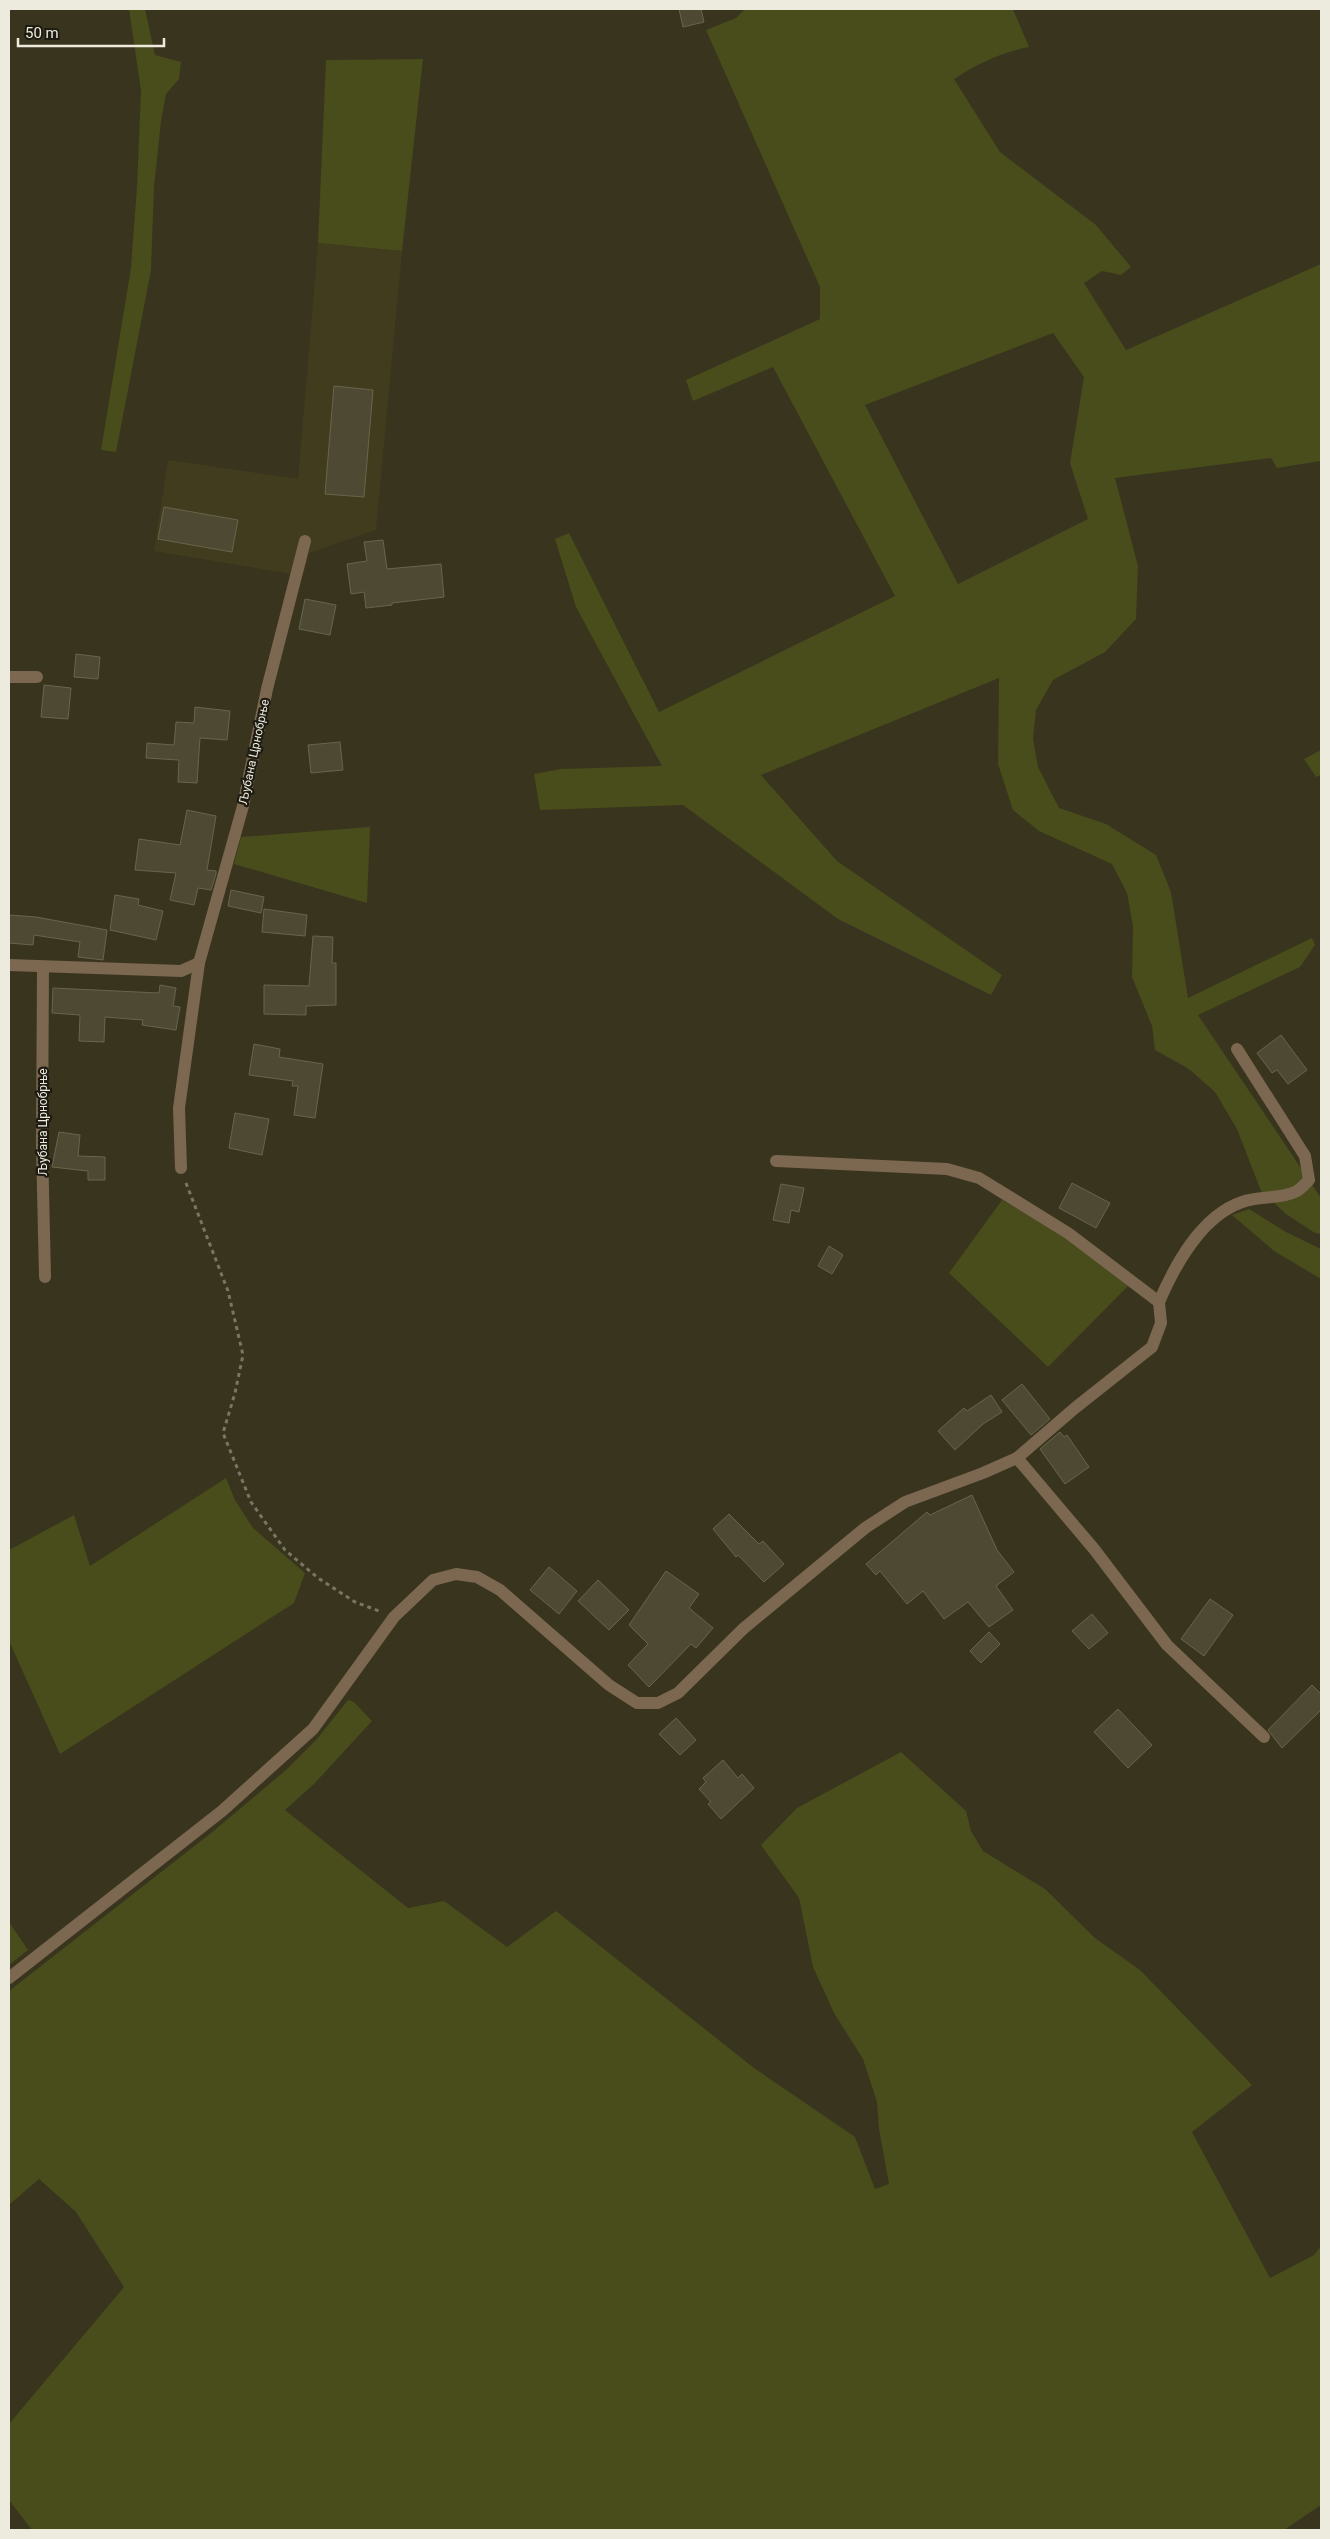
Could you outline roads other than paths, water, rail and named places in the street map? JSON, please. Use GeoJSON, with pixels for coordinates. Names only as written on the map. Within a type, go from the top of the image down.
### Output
{"type":"FeatureCollection","features":[{"type":"Feature","properties":{"kind":"street","name":"Љубана Црнобрње"},"geometry":{"type":"LineString","coordinates":[[181,1168],[179,1108],[199,963],[243,806],[267,689],[305,541]]}},
{"type":"Feature","properties":{"kind":"street"},"geometry":{"type":"LineString","coordinates":[[9,677],[37,677]]}},
{"type":"Feature","properties":{"kind":"street"},"geometry":{"type":"LineString","coordinates":[[9,965],[181,970],[199,963]]}},
{"type":"Feature","properties":{"kind":"street","name":"Љубана Црнобрње"},"geometry":{"type":"LineString","coordinates":[[43,967],[42,1146],[45,1277]]}},
{"type":"Feature","properties":{"kind":"street"},"geometry":{"type":"LineString","coordinates":[[9,1978],[222,1811],[314,1729],[394,1617],[433,1580],[456,1574],[477,1577],[500,1590],[609,1685],[637,1703],[658,1703],[678,1693],[744,1628],[865,1528],[905,1502],[983,1473],[1017,1458],[1075,1408],[1152,1347],[1161,1322],[1159,1302],[1172,1272],[1214,1220],[1242,1202],[1296,1192],[1309,1180],[1305,1156],[1237,1049]]}},
{"type":"Feature","properties":{"kind":"street"},"geometry":{"type":"LineString","coordinates":[[776,1161],[947,1169],[979,1178],[1068,1233],[1159,1302]]}},
{"type":"Feature","properties":{"kind":"street"},"geometry":{"type":"LineString","coordinates":[[1017,1458],[1094,1549],[1168,1645],[1264,1737]]}}]}
